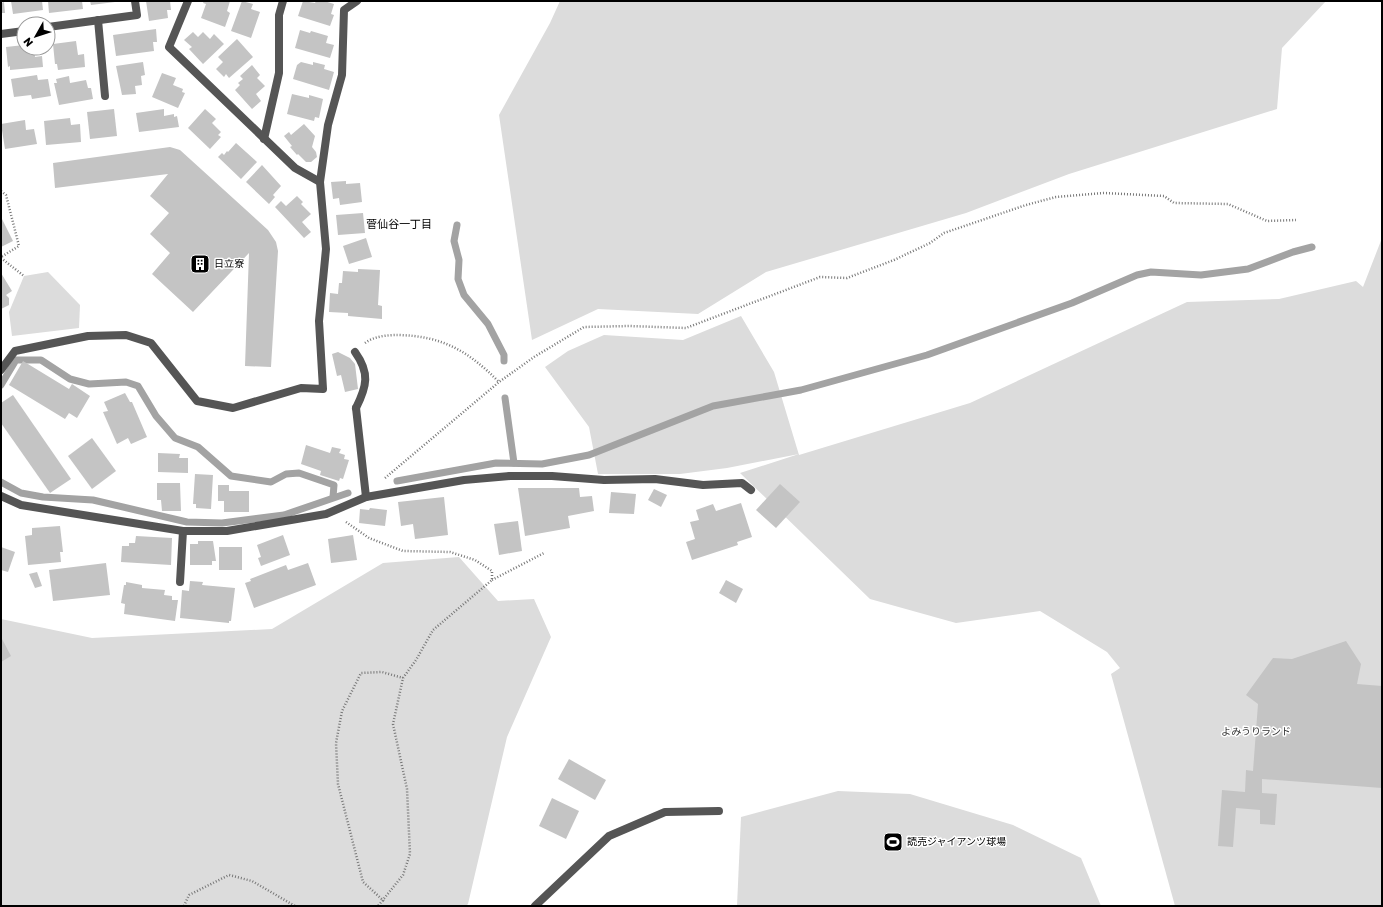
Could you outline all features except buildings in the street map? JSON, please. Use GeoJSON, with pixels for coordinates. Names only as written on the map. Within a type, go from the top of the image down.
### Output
{"type":"FeatureCollection","features":[{"type":"Feature","properties":{"kind":"street"},"geometry":{"type":"LineString","coordinates":[[56,26],[137,15],[135,1]]}},
{"type":"Feature","properties":{"kind":"street"},"geometry":{"type":"LineString","coordinates":[[188,1],[169,47],[295,168],[320,182]]}},
{"type":"Feature","properties":{"kind":"street"},"geometry":{"type":"LineString","coordinates":[[264,139],[280,73],[279,15],[283,1]]}},
{"type":"Feature","properties":{"kind":"street"},"geometry":{"type":"LineString","coordinates":[[1,370],[15,350],[88,336],[126,335],[151,343],[197,401],[233,408],[301,388],[323,389],[319,321],[326,249],[320,182],[328,125],[342,75],[344,10],[357,1]]}},
{"type":"Feature","properties":{"kind":"street"},"geometry":{"type":"LineString","coordinates":[[98,20],[105,96]]}},
{"type":"Feature","properties":{"kind":"street"},"geometry":{"type":"LineString","coordinates":[[1,34],[16,32]]}},
{"type":"Feature","properties":{"kind":"street"},"geometry":{"type":"LineString","coordinates":[[355,352],[364,364],[365,390],[356,408],[366,497]]}},
{"type":"Feature","properties":{"kind":"street"},"geometry":{"type":"LineString","coordinates":[[1,496],[21,505],[183,531],[227,531],[326,514],[366,497],[464,480],[510,476],[552,476],[604,480],[655,479],[703,485],[742,483],[751,490]]}},
{"type":"Feature","properties":{"kind":"street"},"geometry":{"type":"LineString","coordinates":[[180,582],[183,531]]}},
{"type":"Feature","properties":{"kind":"street"},"geometry":{"type":"LineString","coordinates":[[535,906],[609,836],[665,812],[719,811]]}},
{"type":"Feature","properties":{"kind":"path"},"geometry":{"type":"LineString","coordinates":[[1,191],[6,195],[18,246],[1,258],[24,276]]}},
{"type":"Feature","properties":{"kind":"path"},"geometry":{"type":"LineString","coordinates":[[366,497],[390,472],[499,382],[546,349],[584,327],[629,326],[686,328],[820,277],[848,278],[923,247],[944,233],[1026,205],[1056,197],[1104,193],[1164,196],[1174,203],[1228,204],[1267,221],[1296,220]]}},
{"type":"Feature","properties":{"kind":"path"},"geometry":{"type":"LineString","coordinates":[[355,352],[368,340],[386,335],[414,336],[449,344],[477,360],[499,382]]}},
{"type":"Feature","properties":{"kind":"path"},"geometry":{"type":"LineString","coordinates":[[333,510],[351,526],[369,538],[403,550],[450,552],[475,560],[492,571],[492,580]]}},
{"type":"Feature","properties":{"kind":"path"},"geometry":{"type":"LineString","coordinates":[[378,906],[384,901],[404,875],[410,854],[407,789],[393,724],[403,678],[416,660],[433,630],[492,580],[544,553]]}},
{"type":"Feature","properties":{"kind":"path"},"geometry":{"type":"LineString","coordinates":[[384,901],[363,882],[338,784],[336,743],[342,711],[361,673],[382,672],[403,678]]}},
{"type":"Feature","properties":{"kind":"path"},"geometry":{"type":"LineString","coordinates":[[184,906],[189,895],[229,874],[252,882],[295,906]]}},
{"type":"Feature","properties":{"kind":"green space"},"geometry":{"type":"Polygon","coordinates":[[[560,1],[1326,1],[1282,48],[1277,109],[1069,174],[966,213],[766,272],[698,314],[598,309],[532,340],[499,115],[550,23],[560,1]]]}},
{"type":"Feature","properties":{"kind":"green space","name":"よみうりランド"},"geometry":{"type":"Polygon","coordinates":[[[1382,238],[1382,906],[1175,906],[1111,674],[1120,668],[1107,652],[1040,611],[956,623],[870,599],[740,473],[970,403],[1187,302],[1279,299],[1356,281],[1363,287],[1382,238]]]}},
{"type":"Feature","properties":{"kind":"green space"},"geometry":{"type":"Polygon","coordinates":[[[48,272],[80,305],[79,328],[12,336],[9,312],[24,276],[48,272]]]}},
{"type":"Feature","properties":{"kind":"green space"},"geometry":{"type":"Polygon","coordinates":[[[741,316],[774,372],[799,454],[727,468],[680,474],[598,474],[589,427],[545,367],[568,351],[604,335],[683,340],[741,316]]]}},
{"type":"Feature","properties":{"kind":"green space"},"geometry":{"type":"Polygon","coordinates":[[[459,557],[498,601],[534,599],[551,637],[507,737],[468,904],[466,906],[1,906],[1,619],[92,638],[272,629],[383,563],[459,557]]]}},
{"type":"Feature","properties":{"kind":"green space","name":"読売ジャイアンツ球場"},"geometry":{"type":"Polygon","coordinates":[[[838,791],[910,794],[1013,825],[1081,858],[1101,906],[737,906],[741,817],[838,791]]]}},
{"type":"Feature","properties":{"kind":"waterway"},"geometry":{"type":"LineString","coordinates":[[457,225],[454,241],[459,260],[458,279],[464,295],[488,324],[504,355],[504,361]]}},
{"type":"Feature","properties":{"kind":"waterway"},"geometry":{"type":"LineString","coordinates":[[397,481],[496,463],[542,464],[589,455],[713,406],[801,390],[927,355],[1072,303],[1137,275],[1151,272],[1201,275],[1248,269],[1293,252],[1312,247]]}},
{"type":"Feature","properties":{"kind":"waterway"},"geometry":{"type":"LineString","coordinates":[[1,385],[16,360],[41,360],[70,379],[89,384],[126,382],[138,386],[156,416],[175,438],[198,447],[231,476],[271,482],[286,474],[299,473],[334,485],[333,497]]}},
{"type":"Feature","properties":{"kind":"waterway"},"geometry":{"type":"LineString","coordinates":[[505,398],[514,463]]}},
{"type":"Feature","properties":{"kind":"waterway"},"geometry":{"type":"LineString","coordinates":[[1,482],[21,493],[43,497],[93,500],[187,522],[222,523],[284,515],[348,493]]}},
{"type":"Feature","properties":{"kind":"place","name":"日立寮"},"geometry":{"type":"Point","coordinates":[200,264]}},
{"type":"Feature","properties":{"kind":"place","name":"読売ジャイアンツ球場"},"geometry":{"type":"Point","coordinates":[893,842]}},
{"type":"Feature","properties":{"kind":"district","name":"菅仙谷一丁目"},"geometry":{"type":"Point","coordinates":[399,224]}}]}
